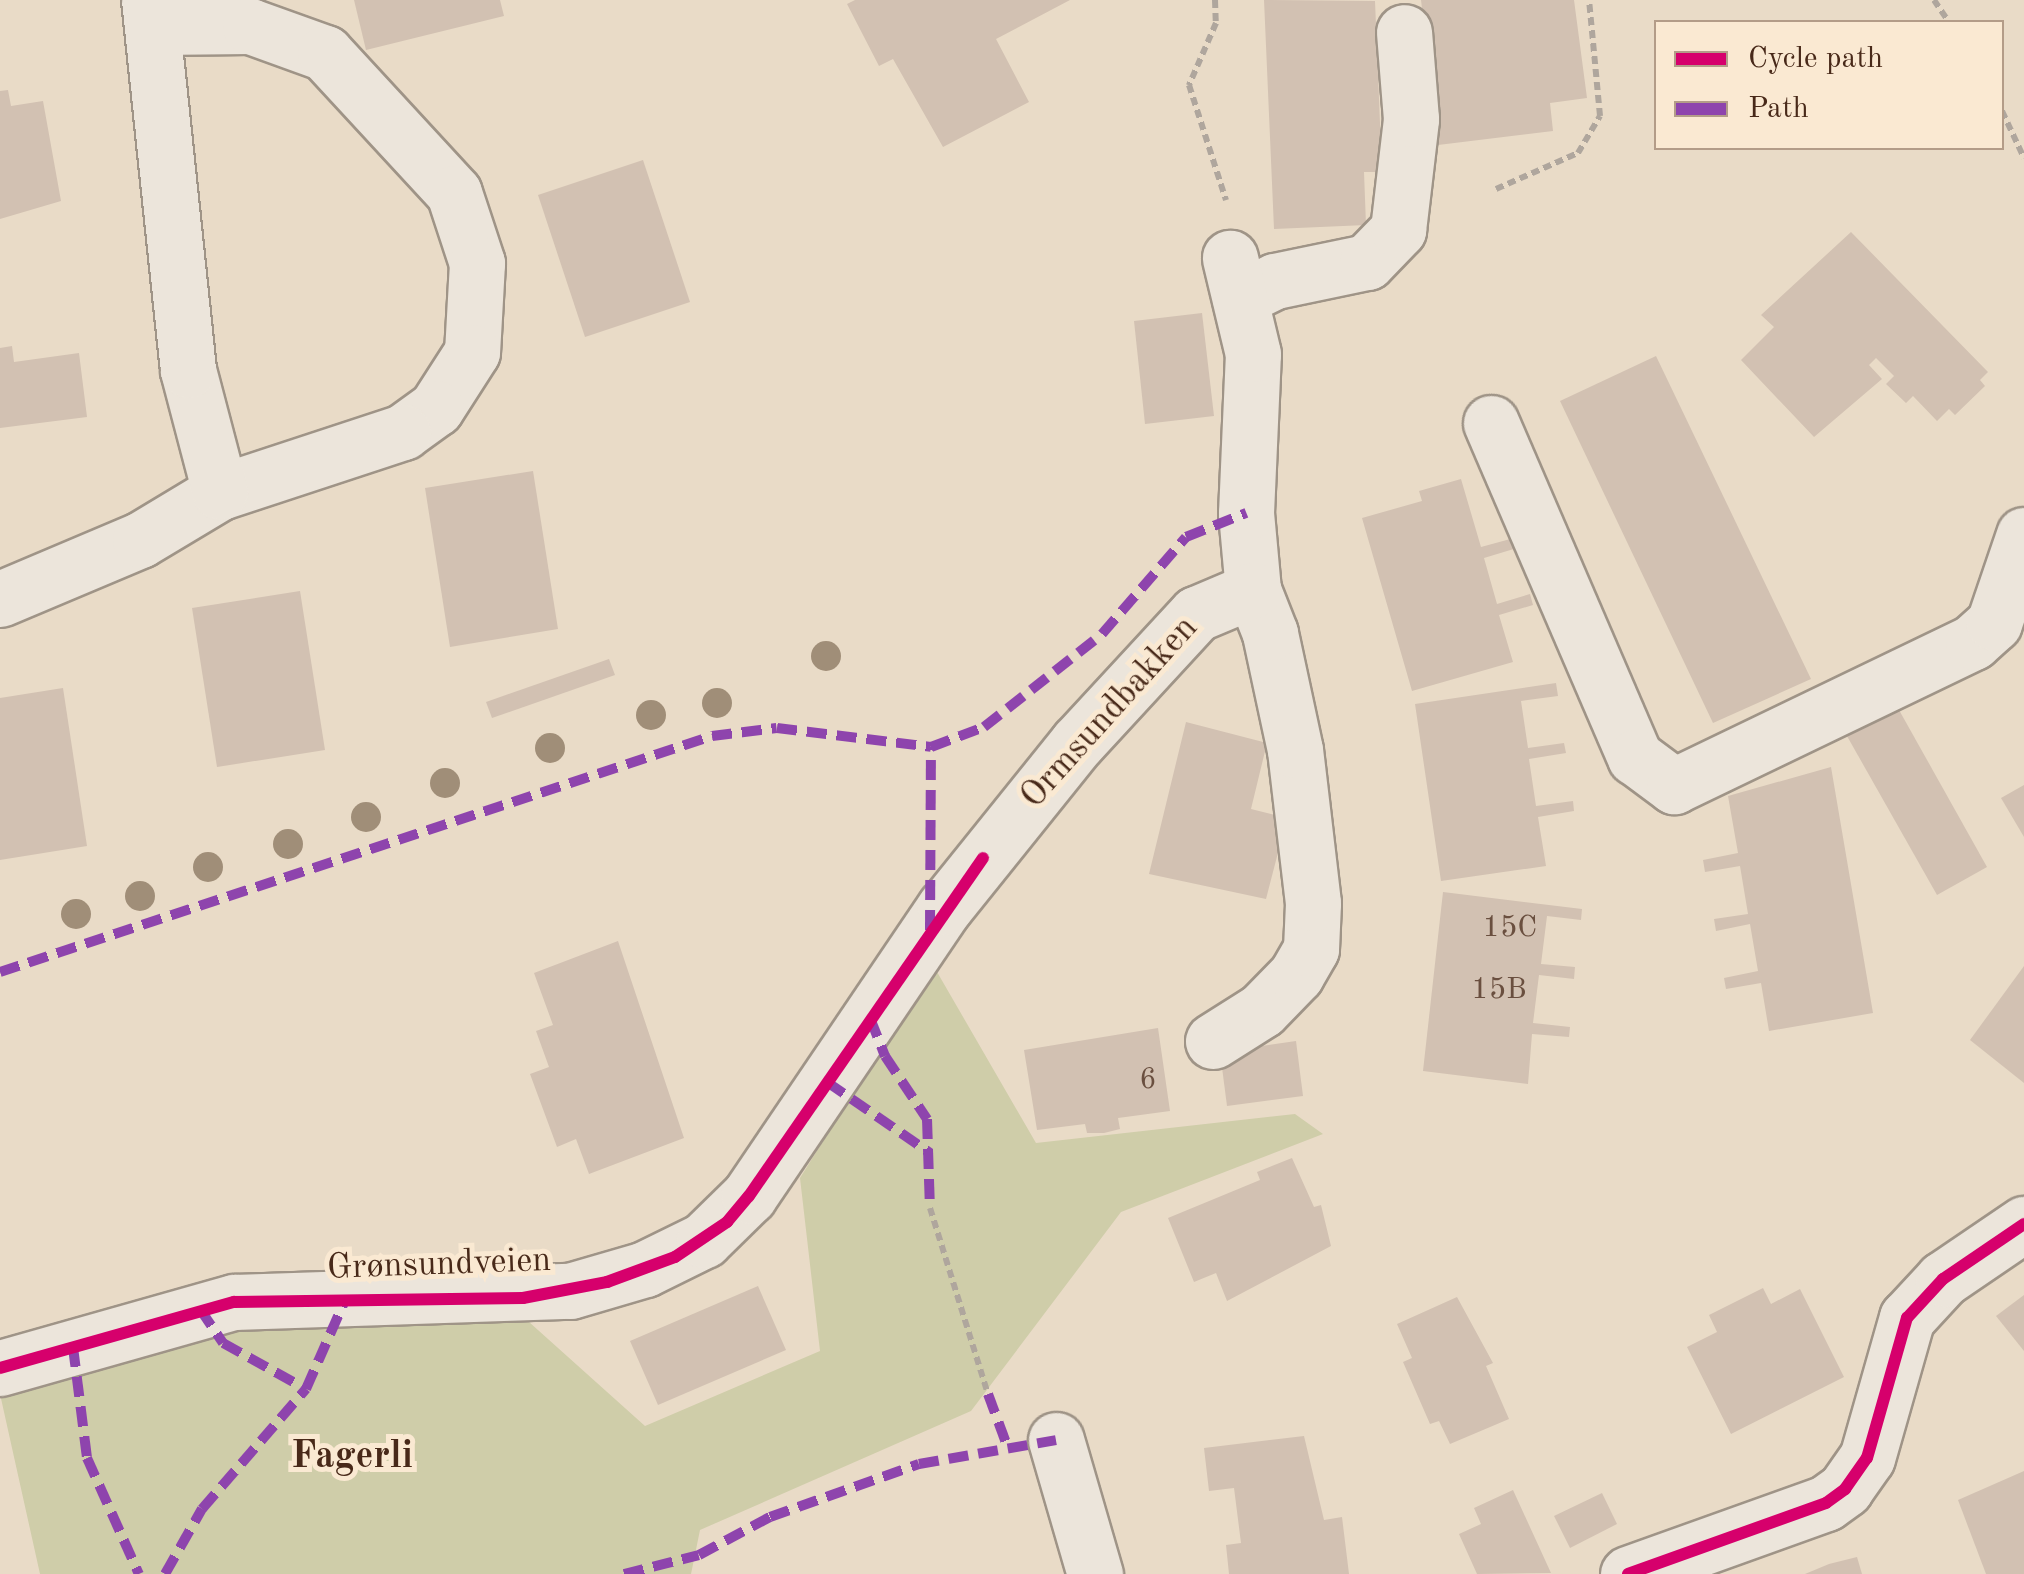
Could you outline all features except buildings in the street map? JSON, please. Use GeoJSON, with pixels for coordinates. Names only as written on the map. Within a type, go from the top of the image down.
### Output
{"type":"FeatureCollection","features":[{"type":"Feature","properties":{"kind":"street"},"geometry":{"type":"LineString","coordinates":[[0,599],[140,540],[220,492],[403,432],[436,408],[472,352],[477,264],[454,193],[325,53],[250,26],[152,14],[188,370],[220,492]]}},
{"type":"Feature","properties":{"kind":"street"},"geometry":{"type":"LineString","coordinates":[[1213,1041],[1262,1010],[1311,949],[1295,750],[1253,590],[1246,512],[1253,354],[1235,278],[1275,281],[1367,262],[1398,230],[1411,119],[1404,32]]}},
{"type":"Feature","properties":{"kind":"street"},"geometry":{"type":"LineString","coordinates":[[1491,423],[1635,757],[1674,786],[1973,642],[1994,623],[2024,535]]}},
{"type":"Feature","properties":{"kind":"street","name":"Ormsundbakken"},"geometry":{"type":"LineString","coordinates":[[983,858],[1179,630],[1215,602],[1253,590]]}},
{"type":"Feature","properties":{"kind":"street","name":"Grønsundveien"},"geometry":{"type":"LineString","coordinates":[[0,1368],[234,1302],[522,1298],[607,1282],[675,1257],[728,1222],[749,1196],[983,858]]}},
{"type":"Feature","properties":{"kind":"street"},"geometry":{"type":"LineString","coordinates":[[1628,1574],[1826,1503],[1844,1489],[1867,1458],[1907,1318],[1943,1279],[2024,1224]]}},
{"type":"Feature","properties":{"kind":"street"},"geometry":{"type":"LineString","coordinates":[[1056,1440],[1095,1574]]}},
{"type":"Feature","properties":{"kind":"path"},"geometry":{"type":"LineString","coordinates":[[1215,0],[1216,23],[1189,85],[1226,187],[1235,278]]}},
{"type":"Feature","properties":{"kind":"path"},"geometry":{"type":"LineString","coordinates":[[1496,189],[1578,153],[1600,116],[1589,0]]}},
{"type":"Feature","properties":{"kind":"path"},"geometry":{"type":"LineString","coordinates":[[2004,115],[2024,158]]}},
{"type":"Feature","properties":{"kind":"path"},"geometry":{"type":"LineString","coordinates":[[930,1208],[988,1394]]}},
{"type":"Feature","properties":{"kind":"shaded area"},"geometry":{"type":"Polygon","coordinates":[[[933,965],[1036,1143],[1295,1114],[1323,1134],[1121,1212],[971,1411],[700,1530],[691,1574],[40,1574],[0,1394],[167,1333],[519,1313],[645,1426],[820,1351],[800,1178],[933,965]]]}},
{"type":"Feature","properties":{"kind":"marked path"},"geometry":{"type":"LineString","coordinates":[[0,972],[712,736],[777,728],[931,747],[984,727],[1102,634],[1186,537],[1246,513]]}},
{"type":"Feature","properties":{"kind":"marked path"},"geometry":{"type":"LineString","coordinates":[[930,930],[931,747]]}},
{"type":"Feature","properties":{"kind":"marked path"},"geometry":{"type":"LineString","coordinates":[[870,1018],[885,1056],[927,1119],[930,1208]]}},
{"type":"Feature","properties":{"kind":"marked path"},"geometry":{"type":"LineString","coordinates":[[827,1082],[930,1153]]}},
{"type":"Feature","properties":{"kind":"marked path"},"geometry":{"type":"LineString","coordinates":[[165,1574],[202,1509],[306,1389],[345,1300]]}},
{"type":"Feature","properties":{"kind":"marked path"},"geometry":{"type":"LineString","coordinates":[[200,1309],[223,1343],[306,1389]]}},
{"type":"Feature","properties":{"kind":"marked path"},"geometry":{"type":"LineString","coordinates":[[73,1347],[87,1458],[139,1574]]}},
{"type":"Feature","properties":{"kind":"marked path"},"geometry":{"type":"LineString","coordinates":[[988,1394],[1008,1448]]}},
{"type":"Feature","properties":{"kind":"marked path"},"geometry":{"type":"LineString","coordinates":[[624,1574],[699,1555],[770,1517],[919,1464],[1056,1440]]}},
{"type":"Feature","properties":{"kind":"cycle path"},"geometry":{"type":"LineString","coordinates":[[0,1368],[234,1302],[523,1298],[607,1282],[675,1257],[727,1222],[749,1196],[983,858]]}},
{"type":"Feature","properties":{"kind":"cycle path"},"geometry":{"type":"LineString","coordinates":[[1628,1574],[1826,1503],[1845,1489],[1867,1458],[1907,1318],[1943,1279],[2024,1224]]}},
{"type":"Feature","properties":{"kind":"district","name":"Fagerli"},"geometry":{"type":"Point","coordinates":[352,1458]}}]}
